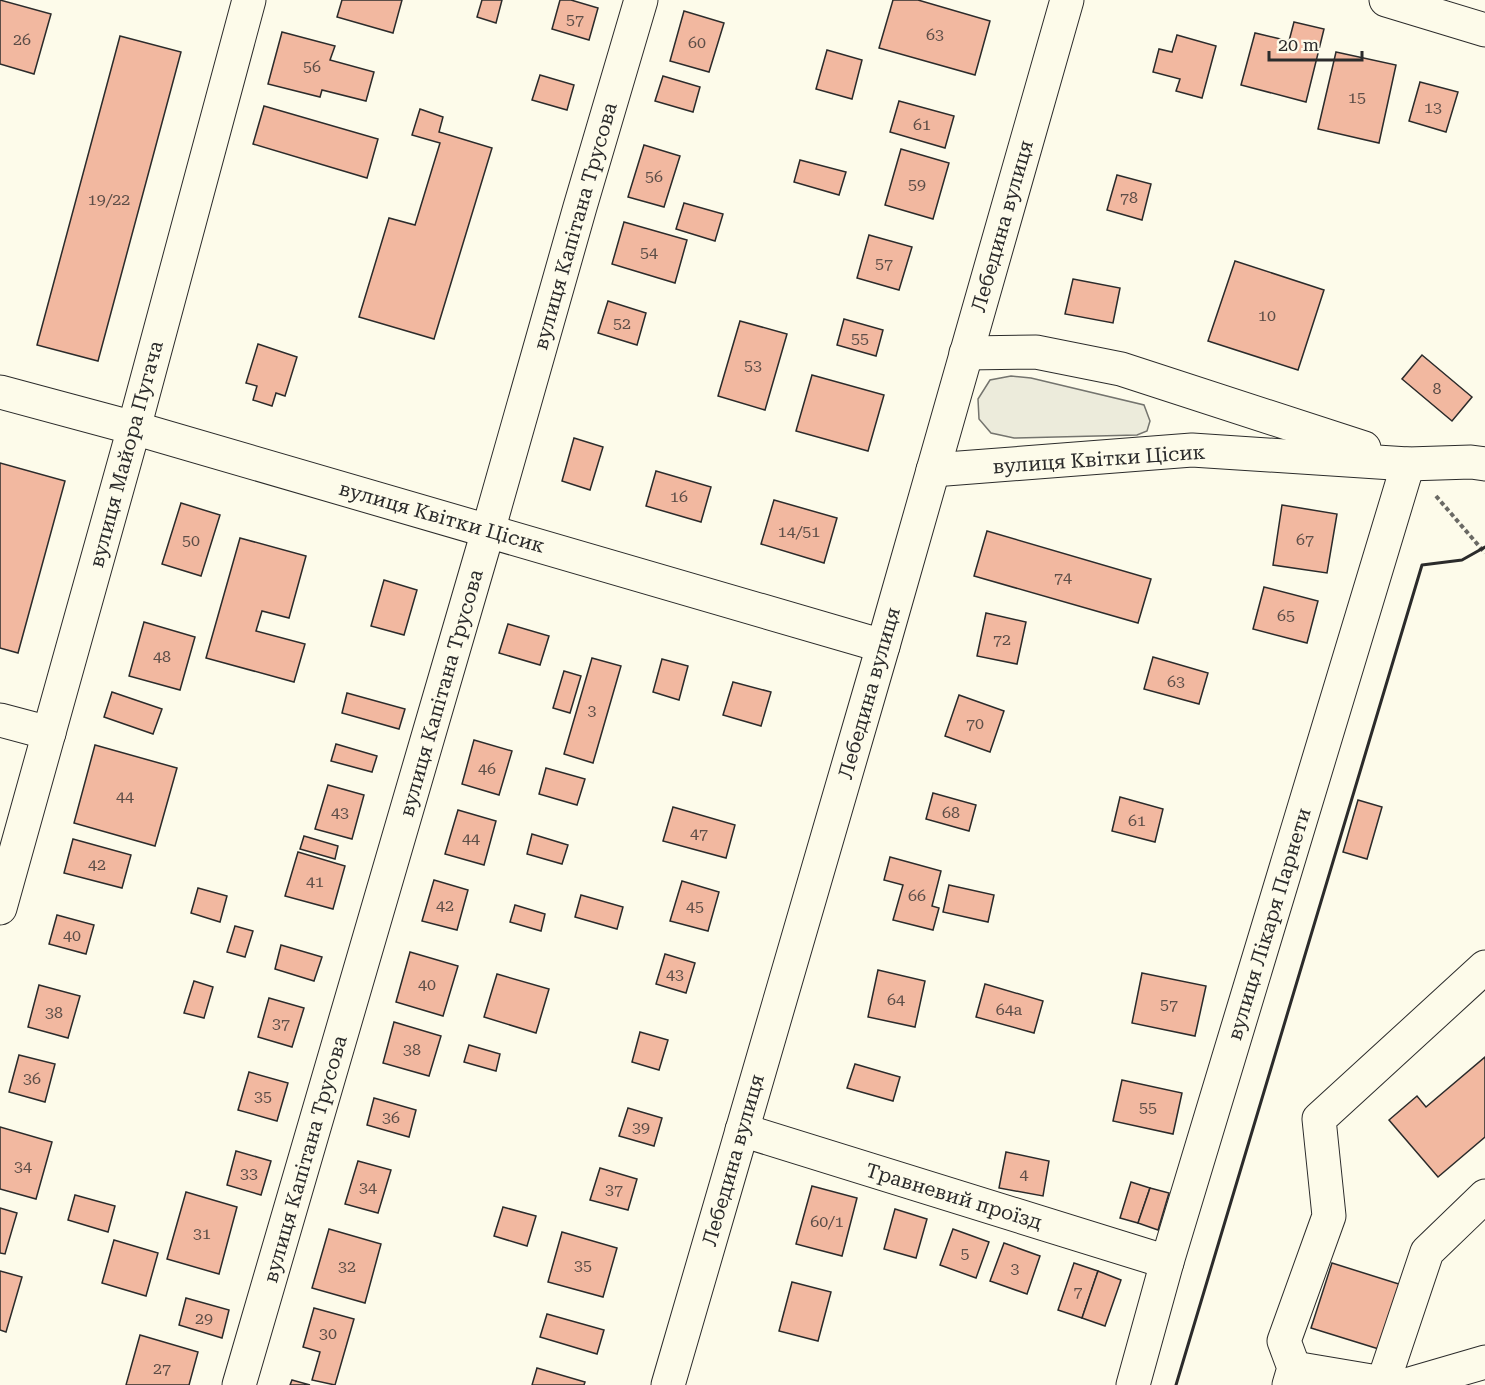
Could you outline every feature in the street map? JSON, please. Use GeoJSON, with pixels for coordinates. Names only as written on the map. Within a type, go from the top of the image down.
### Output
{"type":"FeatureCollection","features":[{"type":"Feature","properties":{"kind":"street","name":"вулиця Майора Пугача"},"geometry":{"type":"LineString","coordinates":[[0,908],[134,428],[249,0]]}},
{"type":"Feature","properties":{"kind":"street","name":"вулиця Капітана Трусова"},"geometry":{"type":"LineString","coordinates":[[239,1385],[641,0]]}},
{"type":"Feature","properties":{"kind":"street","name":"Лебедина вулиця"},"geometry":{"type":"LineString","coordinates":[[668,1385],[883,646],[1067,0]]}},
{"type":"Feature","properties":{"kind":"street"},"geometry":{"type":"LineString","coordinates":[[1386,0],[1485,30]]}},
{"type":"Feature","properties":{"kind":"street","name":"вулиця Квітки Цісик"},"geometry":{"type":"LineString","coordinates":[[966,353],[1036,352],[1121,369],[1408,464]]}},
{"type":"Feature","properties":{"kind":"street","name":"вулиця Квітки Цісик"},"geometry":{"type":"LineString","coordinates":[[0,392],[134,428],[883,646]]}},
{"type":"Feature","properties":{"kind":"street","name":"вулиця Квітки Цісик"},"geometry":{"type":"LineString","coordinates":[[933,470],[1192,450],[1408,464],[1480,463]]}},
{"type":"Feature","properties":{"kind":"street","name":"вулиця Лікаря Парнети"},"geometry":{"type":"LineString","coordinates":[[1133,1385],[1167,1262],[1408,464]]}},
{"type":"Feature","properties":{"kind":"street"},"geometry":{"type":"LineString","coordinates":[[0,720],[49,733]]}},
{"type":"Feature","properties":{"kind":"street"},"geometry":{"type":"LineString","coordinates":[[1485,967],[1319,1119],[1329,1216],[1284,1341],[1292,1376],[1395,1384],[1485,1362]]}},
{"type":"Feature","properties":{"kind":"street","name":"Травневий проїзд"},"geometry":{"type":"LineString","coordinates":[[742,1130],[1167,1262]]}},
{"type":"Feature","properties":{"kind":"street"},"geometry":{"type":"LineString","coordinates":[[1395,1384],[1427,1252],[1485,1196]]}},
{"type":"Feature","properties":{"kind":"path"},"geometry":{"type":"LineString","coordinates":[[1408,464],[1485,553]]}},
{"type":"Feature","properties":{"kind":"shaded area"},"geometry":{"type":"Polygon","coordinates":[[[1011,376],[1031,378],[1144,405],[1150,421],[1147,431],[1137,435],[1014,438],[991,433],[979,419],[978,399],[990,380],[1011,376]]]}},
{"type":"Feature","properties":{"kind":"building"},"geometry":{"type":"Polygon","coordinates":[[[0,0],[51,14],[34,74],[0,64],[0,0]]]}},
{"type":"Feature","properties":{"kind":"building"},"geometry":{"type":"Polygon","coordinates":[[[342,0],[402,0],[393,33],[337,17],[342,0]]]}},
{"type":"Feature","properties":{"kind":"building"},"geometry":{"type":"Polygon","coordinates":[[[482,0],[502,0],[496,23],[477,17],[482,0]]]}},
{"type":"Feature","properties":{"kind":"building"},"geometry":{"type":"Polygon","coordinates":[[[560,0],[571,0],[598,8],[589,40],[552,29],[560,0]]]}},
{"type":"Feature","properties":{"kind":"building"},"geometry":{"type":"Polygon","coordinates":[[[893,0],[918,0],[990,21],[975,75],[879,48],[893,0]]]}},
{"type":"Feature","properties":{"kind":"building"},"geometry":{"type":"Polygon","coordinates":[[[684,11],[724,23],[709,72],[670,61],[684,11]]]}},
{"type":"Feature","properties":{"kind":"building"},"geometry":{"type":"Polygon","coordinates":[[[1294,22],[1324,29],[1306,102],[1241,85],[1255,33],[1289,41],[1294,22]]]}},
{"type":"Feature","properties":{"kind":"building"},"geometry":{"type":"Polygon","coordinates":[[[282,32],[335,46],[330,60],[374,72],[366,101],[322,90],[320,97],[268,84],[282,32]]]}},
{"type":"Feature","properties":{"kind":"building"},"geometry":{"type":"Polygon","coordinates":[[[1177,35],[1216,46],[1202,98],[1176,91],[1180,79],[1153,72],[1159,49],[1172,52],[1177,35]]]}},
{"type":"Feature","properties":{"kind":"building"},"geometry":{"type":"Polygon","coordinates":[[[120,36],[181,52],[98,361],[37,345],[120,36]]]}},
{"type":"Feature","properties":{"kind":"building"},"geometry":{"type":"Polygon","coordinates":[[[827,50],[862,60],[852,99],[816,89],[827,50]]]}},
{"type":"Feature","properties":{"kind":"building"},"geometry":{"type":"Polygon","coordinates":[[[1336,52],[1396,65],[1379,143],[1318,129],[1336,52]]]}},
{"type":"Feature","properties":{"kind":"building"},"geometry":{"type":"Polygon","coordinates":[[[540,75],[574,85],[567,110],[532,100],[540,75]]]}},
{"type":"Feature","properties":{"kind":"building"},"geometry":{"type":"Polygon","coordinates":[[[663,76],[700,87],[693,112],[655,101],[663,76]]]}},
{"type":"Feature","properties":{"kind":"building"},"geometry":{"type":"Polygon","coordinates":[[[1420,82],[1458,92],[1446,132],[1409,121],[1420,82]]]}},
{"type":"Feature","properties":{"kind":"building"},"geometry":{"type":"Polygon","coordinates":[[[899,101],[954,116],[945,148],[890,132],[899,101]]]}},
{"type":"Feature","properties":{"kind":"building"},"geometry":{"type":"Polygon","coordinates":[[[264,106],[378,139],[367,178],[253,144],[264,106]]]}},
{"type":"Feature","properties":{"kind":"building"},"geometry":{"type":"Polygon","coordinates":[[[420,109],[443,117],[439,132],[492,148],[434,339],[359,317],[389,218],[415,225],[440,143],[412,135],[420,109]]]}},
{"type":"Feature","properties":{"kind":"building"},"geometry":{"type":"Polygon","coordinates":[[[644,145],[680,156],[664,207],[628,197],[644,145]]]}},
{"type":"Feature","properties":{"kind":"building"},"geometry":{"type":"Polygon","coordinates":[[[901,149],[949,163],[933,219],[885,205],[901,149]]]}},
{"type":"Feature","properties":{"kind":"building"},"geometry":{"type":"Polygon","coordinates":[[[800,160],[846,172],[839,195],[794,182],[800,160]]]}},
{"type":"Feature","properties":{"kind":"building"},"geometry":{"type":"Polygon","coordinates":[[[1117,175],[1151,184],[1142,220],[1107,210],[1117,175]]]}},
{"type":"Feature","properties":{"kind":"building"},"geometry":{"type":"Polygon","coordinates":[[[684,203],[723,214],[715,241],[676,229],[684,203]]]}},
{"type":"Feature","properties":{"kind":"building"},"geometry":{"type":"Polygon","coordinates":[[[624,222],[687,240],[675,283],[612,264],[624,222]]]}},
{"type":"Feature","properties":{"kind":"building"},"geometry":{"type":"Polygon","coordinates":[[[869,235],[912,247],[899,290],[857,278],[869,235]]]}},
{"type":"Feature","properties":{"kind":"building"},"geometry":{"type":"Polygon","coordinates":[[[1235,261],[1324,290],[1298,370],[1208,341],[1235,261]]]}},
{"type":"Feature","properties":{"kind":"building"},"geometry":{"type":"Polygon","coordinates":[[[1073,279],[1120,288],[1113,323],[1065,314],[1073,279]]]}},
{"type":"Feature","properties":{"kind":"building"},"geometry":{"type":"Polygon","coordinates":[[[608,301],[646,313],[637,345],[598,333],[608,301]]]}},
{"type":"Feature","properties":{"kind":"building"},"geometry":{"type":"Polygon","coordinates":[[[844,319],[883,330],[876,356],[837,345],[844,319]]]}},
{"type":"Feature","properties":{"kind":"building"},"geometry":{"type":"Polygon","coordinates":[[[740,321],[787,334],[765,410],[718,396],[740,321]]]}},
{"type":"Feature","properties":{"kind":"building"},"geometry":{"type":"Polygon","coordinates":[[[258,344],[297,357],[285,396],[276,393],[272,406],[253,400],[257,386],[246,383],[258,344]]]}},
{"type":"Feature","properties":{"kind":"building"},"geometry":{"type":"Polygon","coordinates":[[[1422,355],[1472,397],[1452,421],[1402,379],[1422,355]]]}},
{"type":"Feature","properties":{"kind":"building"},"geometry":{"type":"Polygon","coordinates":[[[812,375],[884,395],[868,451],[796,431],[812,375]]]}},
{"type":"Feature","properties":{"kind":"building"},"geometry":{"type":"Polygon","coordinates":[[[574,438],[603,447],[590,490],[562,481],[574,438]]]}},
{"type":"Feature","properties":{"kind":"building"},"geometry":{"type":"Polygon","coordinates":[[[0,463],[65,481],[18,653],[0,648],[0,463]]]}},
{"type":"Feature","properties":{"kind":"building"},"geometry":{"type":"Polygon","coordinates":[[[656,471],[711,487],[701,522],[646,506],[656,471]]]}},
{"type":"Feature","properties":{"kind":"building"},"geometry":{"type":"Polygon","coordinates":[[[774,500],[837,518],[824,563],[761,544],[774,500]]]}},
{"type":"Feature","properties":{"kind":"building"},"geometry":{"type":"Polygon","coordinates":[[[181,503],[220,515],[201,576],[162,564],[181,503]]]}},
{"type":"Feature","properties":{"kind":"building"},"geometry":{"type":"Polygon","coordinates":[[[1282,505],[1337,514],[1327,573],[1273,565],[1282,505]]]}},
{"type":"Feature","properties":{"kind":"building"},"geometry":{"type":"Polygon","coordinates":[[[987,531],[1151,579],[1138,623],[974,576],[987,531]]]}},
{"type":"Feature","properties":{"kind":"building"},"geometry":{"type":"Polygon","coordinates":[[[240,538],[306,556],[289,618],[262,611],[256,631],[305,644],[294,682],[206,658],[240,538]]]}},
{"type":"Feature","properties":{"kind":"building"},"geometry":{"type":"Polygon","coordinates":[[[384,580],[417,590],[404,635],[371,626],[384,580]]]}},
{"type":"Feature","properties":{"kind":"building"},"geometry":{"type":"Polygon","coordinates":[[[1264,587],[1318,601],[1307,643],[1253,629],[1264,587]]]}},
{"type":"Feature","properties":{"kind":"building"},"geometry":{"type":"Polygon","coordinates":[[[986,613],[1026,622],[1017,664],[977,656],[986,613]]]}},
{"type":"Feature","properties":{"kind":"building"},"geometry":{"type":"Polygon","coordinates":[[[144,622],[195,637],[180,690],[129,676],[144,622]]]}},
{"type":"Feature","properties":{"kind":"building"},"geometry":{"type":"Polygon","coordinates":[[[508,624],[549,636],[540,665],[499,653],[508,624]]]}},
{"type":"Feature","properties":{"kind":"building"},"geometry":{"type":"Polygon","coordinates":[[[1153,657],[1208,673],[1199,704],[1144,689],[1153,657]]]}},
{"type":"Feature","properties":{"kind":"building"},"geometry":{"type":"Polygon","coordinates":[[[592,658],[621,666],[593,763],[564,754],[592,658]]]}},
{"type":"Feature","properties":{"kind":"building"},"geometry":{"type":"Polygon","coordinates":[[[662,659],[688,666],[679,700],[653,692],[662,659]]]}},
{"type":"Feature","properties":{"kind":"building"},"geometry":{"type":"Polygon","coordinates":[[[564,671],[581,676],[570,713],[553,708],[564,671]]]}},
{"type":"Feature","properties":{"kind":"building"},"geometry":{"type":"Polygon","coordinates":[[[733,682],[771,692],[761,726],[723,715],[733,682]]]}},
{"type":"Feature","properties":{"kind":"building"},"geometry":{"type":"Polygon","coordinates":[[[112,692],[162,709],[153,734],[104,717],[112,692]]]}},
{"type":"Feature","properties":{"kind":"building"},"geometry":{"type":"Polygon","coordinates":[[[347,693],[405,709],[399,729],[342,713],[347,693]]]}},
{"type":"Feature","properties":{"kind":"building"},"geometry":{"type":"Polygon","coordinates":[[[959,695],[1004,711],[990,752],[945,736],[959,695]]]}},
{"type":"Feature","properties":{"kind":"building"},"geometry":{"type":"Polygon","coordinates":[[[474,740],[512,751],[499,795],[462,784],[474,740]]]}},
{"type":"Feature","properties":{"kind":"building"},"geometry":{"type":"Polygon","coordinates":[[[336,744],[377,756],[372,772],[331,761],[336,744]]]}},
{"type":"Feature","properties":{"kind":"building"},"geometry":{"type":"Polygon","coordinates":[[[95,745],[177,768],[155,846],[74,823],[95,745]]]}},
{"type":"Feature","properties":{"kind":"building"},"geometry":{"type":"Polygon","coordinates":[[[546,768],[585,779],[577,805],[539,794],[546,768]]]}},
{"type":"Feature","properties":{"kind":"building"},"geometry":{"type":"Polygon","coordinates":[[[328,785],[364,795],[352,839],[315,829],[328,785]]]}},
{"type":"Feature","properties":{"kind":"building"},"geometry":{"type":"Polygon","coordinates":[[[933,793],[976,805],[969,831],[926,819],[933,793]]]}},
{"type":"Feature","properties":{"kind":"building"},"geometry":{"type":"Polygon","coordinates":[[[1120,797],[1163,809],[1155,842],[1112,831],[1120,797]]]}},
{"type":"Feature","properties":{"kind":"building"},"geometry":{"type":"Polygon","coordinates":[[[1358,800],[1382,807],[1367,859],[1343,852],[1358,800]]]}},
{"type":"Feature","properties":{"kind":"building"},"geometry":{"type":"Polygon","coordinates":[[[673,807],[735,825],[726,858],[663,841],[673,807]]]}},
{"type":"Feature","properties":{"kind":"building"},"geometry":{"type":"Polygon","coordinates":[[[458,810],[496,821],[484,865],[445,854],[458,810]]]}},
{"type":"Feature","properties":{"kind":"building"},"geometry":{"type":"Polygon","coordinates":[[[532,834],[568,845],[562,864],[527,854],[532,834]]]}},
{"type":"Feature","properties":{"kind":"building"},"geometry":{"type":"Polygon","coordinates":[[[304,836],[338,846],[335,859],[300,849],[304,836]]]}},
{"type":"Feature","properties":{"kind":"building"},"geometry":{"type":"Polygon","coordinates":[[[73,839],[131,855],[122,888],[64,873],[73,839]]]}},
{"type":"Feature","properties":{"kind":"building"},"geometry":{"type":"Polygon","coordinates":[[[298,852],[345,866],[333,909],[285,896],[298,852]]]}},
{"type":"Feature","properties":{"kind":"building"},"geometry":{"type":"Polygon","coordinates":[[[890,857],[941,871],[932,906],[939,908],[933,930],[893,920],[903,885],[884,880],[890,857]]]}},
{"type":"Feature","properties":{"kind":"building"},"geometry":{"type":"Polygon","coordinates":[[[434,880],[468,890],[457,930],[422,921],[434,880]]]}},
{"type":"Feature","properties":{"kind":"building"},"geometry":{"type":"Polygon","coordinates":[[[682,881],[719,892],[708,931],[670,921],[682,881]]]}},
{"type":"Feature","properties":{"kind":"building"},"geometry":{"type":"Polygon","coordinates":[[[949,885],[994,895],[988,922],[943,912],[949,885]]]}},
{"type":"Feature","properties":{"kind":"building"},"geometry":{"type":"Polygon","coordinates":[[[198,888],[227,896],[220,922],[191,913],[198,888]]]}},
{"type":"Feature","properties":{"kind":"building"},"geometry":{"type":"Polygon","coordinates":[[[581,895],[623,907],[617,929],[575,917],[581,895]]]}},
{"type":"Feature","properties":{"kind":"building"},"geometry":{"type":"Polygon","coordinates":[[[515,905],[545,914],[541,931],[510,922],[515,905]]]}},
{"type":"Feature","properties":{"kind":"building"},"geometry":{"type":"Polygon","coordinates":[[[57,915],[94,925],[86,954],[49,944],[57,915]]]}},
{"type":"Feature","properties":{"kind":"building"},"geometry":{"type":"Polygon","coordinates":[[[235,926],[253,931],[245,957],[227,952],[235,926]]]}},
{"type":"Feature","properties":{"kind":"building"},"geometry":{"type":"Polygon","coordinates":[[[281,945],[322,957],[314,981],[275,969],[281,945]]]}},
{"type":"Feature","properties":{"kind":"building"},"geometry":{"type":"Polygon","coordinates":[[[410,952],[458,966],[443,1016],[396,1002],[410,952]]]}},
{"type":"Feature","properties":{"kind":"building"},"geometry":{"type":"Polygon","coordinates":[[[665,954],[695,963],[686,993],[656,984],[665,954]]]}},
{"type":"Feature","properties":{"kind":"building"},"geometry":{"type":"Polygon","coordinates":[[[878,970],[925,981],[915,1027],[868,1017],[878,970]]]}},
{"type":"Feature","properties":{"kind":"building"},"geometry":{"type":"Polygon","coordinates":[[[1142,973],[1206,986],[1195,1036],[1132,1023],[1142,973]]]}},
{"type":"Feature","properties":{"kind":"building"},"geometry":{"type":"Polygon","coordinates":[[[497,974],[549,989],[536,1033],[484,1017],[497,974]]]}},
{"type":"Feature","properties":{"kind":"building"},"geometry":{"type":"Polygon","coordinates":[[[194,981],[213,987],[204,1018],[184,1013],[194,981]]]}},
{"type":"Feature","properties":{"kind":"building"},"geometry":{"type":"Polygon","coordinates":[[[985,984],[1043,1001],[1034,1033],[976,1017],[985,984]]]}},
{"type":"Feature","properties":{"kind":"building"},"geometry":{"type":"Polygon","coordinates":[[[39,985],[80,996],[68,1038],[28,1027],[39,985]]]}},
{"type":"Feature","properties":{"kind":"building"},"geometry":{"type":"Polygon","coordinates":[[[269,998],[304,1008],[292,1047],[258,1037],[269,998]]]}},
{"type":"Feature","properties":{"kind":"building"},"geometry":{"type":"Polygon","coordinates":[[[394,1022],[441,1036],[429,1076],[383,1063],[394,1022]]]}},
{"type":"Feature","properties":{"kind":"building"},"geometry":{"type":"Polygon","coordinates":[[[640,1032],[668,1040],[659,1070],[632,1062],[640,1032]]]}},
{"type":"Feature","properties":{"kind":"building"},"geometry":{"type":"Polygon","coordinates":[[[469,1045],[500,1054],[496,1071],[464,1062],[469,1045]]]}},
{"type":"Feature","properties":{"kind":"building"},"geometry":{"type":"Polygon","coordinates":[[[19,1055],[55,1064],[45,1102],[9,1092],[19,1055]]]}},
{"type":"Feature","properties":{"kind":"building"},"geometry":{"type":"Polygon","coordinates":[[[1485,1057],[1485,1137],[1438,1177],[1389,1120],[1417,1096],[1426,1107],[1485,1057]]]}},
{"type":"Feature","properties":{"kind":"building"},"geometry":{"type":"Polygon","coordinates":[[[855,1064],[900,1077],[893,1101],[847,1088],[855,1064]]]}},
{"type":"Feature","properties":{"kind":"building"},"geometry":{"type":"Polygon","coordinates":[[[249,1072],[288,1083],[277,1121],[238,1110],[249,1072]]]}},
{"type":"Feature","properties":{"kind":"building"},"geometry":{"type":"Polygon","coordinates":[[[1122,1080],[1182,1093],[1173,1134],[1113,1121],[1122,1080]]]}},
{"type":"Feature","properties":{"kind":"building"},"geometry":{"type":"Polygon","coordinates":[[[374,1098],[416,1110],[409,1137],[367,1125],[374,1098]]]}},
{"type":"Feature","properties":{"kind":"building"},"geometry":{"type":"Polygon","coordinates":[[[628,1108],[662,1118],[654,1146],[619,1136],[628,1108]]]}},
{"type":"Feature","properties":{"kind":"building"},"geometry":{"type":"Polygon","coordinates":[[[0,1127],[52,1142],[36,1199],[0,1189],[0,1127]]]}},
{"type":"Feature","properties":{"kind":"building"},"geometry":{"type":"Polygon","coordinates":[[[236,1151],[271,1161],[261,1195],[227,1185],[236,1151]]]}},
{"type":"Feature","properties":{"kind":"building"},"geometry":{"type":"Polygon","coordinates":[[[1006,1152],[1049,1161],[1043,1196],[999,1188],[1006,1152]]]}},
{"type":"Feature","properties":{"kind":"building"},"geometry":{"type":"Polygon","coordinates":[[[358,1161],[391,1170],[378,1213],[345,1204],[358,1161]]]}},
{"type":"Feature","properties":{"kind":"building"},"geometry":{"type":"Polygon","coordinates":[[[600,1168],[637,1179],[628,1210],[590,1200],[600,1168]]]}},
{"type":"Feature","properties":{"kind":"building"},"geometry":{"type":"Polygon","coordinates":[[[1131,1182],[1150,1188],[1138,1223],[1120,1218],[1131,1182]]]}},
{"type":"Feature","properties":{"kind":"building"},"geometry":{"type":"Polygon","coordinates":[[[812,1186],[857,1198],[842,1256],[796,1244],[812,1186]]]}},
{"type":"Feature","properties":{"kind":"building"},"geometry":{"type":"Polygon","coordinates":[[[1150,1188],[1169,1193],[1158,1230],[1138,1223],[1150,1188]]]}},
{"type":"Feature","properties":{"kind":"building"},"geometry":{"type":"Polygon","coordinates":[[[186,1192],[237,1207],[219,1274],[167,1259],[186,1192]]]}},
{"type":"Feature","properties":{"kind":"building"},"geometry":{"type":"Polygon","coordinates":[[[75,1195],[115,1206],[108,1232],[68,1220],[75,1195]]]}},
{"type":"Feature","properties":{"kind":"building"},"geometry":{"type":"Polygon","coordinates":[[[503,1207],[536,1216],[527,1246],[494,1236],[503,1207]]]}},
{"type":"Feature","properties":{"kind":"building"},"geometry":{"type":"Polygon","coordinates":[[[0,1208],[17,1213],[5,1254],[0,1253],[0,1208]]]}},
{"type":"Feature","properties":{"kind":"building"},"geometry":{"type":"Polygon","coordinates":[[[895,1209],[927,1219],[916,1258],[884,1249],[895,1209]]]}},
{"type":"Feature","properties":{"kind":"building"},"geometry":{"type":"Polygon","coordinates":[[[329,1229],[381,1244],[365,1303],[312,1288],[329,1229]]]}},
{"type":"Feature","properties":{"kind":"building"},"geometry":{"type":"Polygon","coordinates":[[[953,1229],[989,1242],[976,1278],[940,1265],[953,1229]]]}},
{"type":"Feature","properties":{"kind":"building"},"geometry":{"type":"Polygon","coordinates":[[[562,1232],[617,1248],[603,1297],[548,1282],[562,1232]]]}},
{"type":"Feature","properties":{"kind":"building"},"geometry":{"type":"Polygon","coordinates":[[[114,1240],[158,1253],[146,1296],[102,1283],[114,1240]]]}},
{"type":"Feature","properties":{"kind":"building"},"geometry":{"type":"Polygon","coordinates":[[[1004,1243],[1040,1256],[1027,1294],[990,1281],[1004,1243]]]}},
{"type":"Feature","properties":{"kind":"building"},"geometry":{"type":"Polygon","coordinates":[[[1074,1263],[1098,1271],[1082,1318],[1058,1310],[1074,1263]]]}},
{"type":"Feature","properties":{"kind":"building"},"geometry":{"type":"Polygon","coordinates":[[[1332,1263],[1402,1285],[1382,1350],[1311,1328],[1332,1263]]]}},
{"type":"Feature","properties":{"kind":"building"},"geometry":{"type":"Polygon","coordinates":[[[0,1271],[22,1277],[6,1332],[0,1330],[0,1271]]]}},
{"type":"Feature","properties":{"kind":"building"},"geometry":{"type":"Polygon","coordinates":[[[1098,1271],[1121,1280],[1105,1326],[1082,1318],[1098,1271]]]}},
{"type":"Feature","properties":{"kind":"building"},"geometry":{"type":"Polygon","coordinates":[[[792,1282],[831,1292],[818,1341],[779,1331],[792,1282]]]}},
{"type":"Feature","properties":{"kind":"building"},"geometry":{"type":"Polygon","coordinates":[[[186,1298],[229,1310],[222,1338],[179,1325],[186,1298]]]}},
{"type":"Feature","properties":{"kind":"building"},"geometry":{"type":"Polygon","coordinates":[[[314,1308],[354,1319],[335,1385],[312,1380],[320,1352],[303,1347],[314,1308]]]}},
{"type":"Feature","properties":{"kind":"building"},"geometry":{"type":"Polygon","coordinates":[[[547,1314],[604,1330],[597,1354],[540,1337],[547,1314]]]}},
{"type":"Feature","properties":{"kind":"building"},"geometry":{"type":"Polygon","coordinates":[[[140,1335],[198,1352],[189,1385],[126,1385],[140,1335]]]}},
{"type":"Feature","properties":{"kind":"building"},"geometry":{"type":"Polygon","coordinates":[[[537,1368],[585,1382],[584,1385],[532,1385],[537,1368]]]}},
{"type":"Feature","properties":{"kind":"building"},"geometry":{"type":"Polygon","coordinates":[[[292,1380],[310,1385],[290,1385],[292,1380]]]}},
{"type":"Feature","properties":{"kind":"wall"},"geometry":{"type":"LineString","coordinates":[[1176,1385],[1422,565],[1462,560],[1485,547]]}}]}
